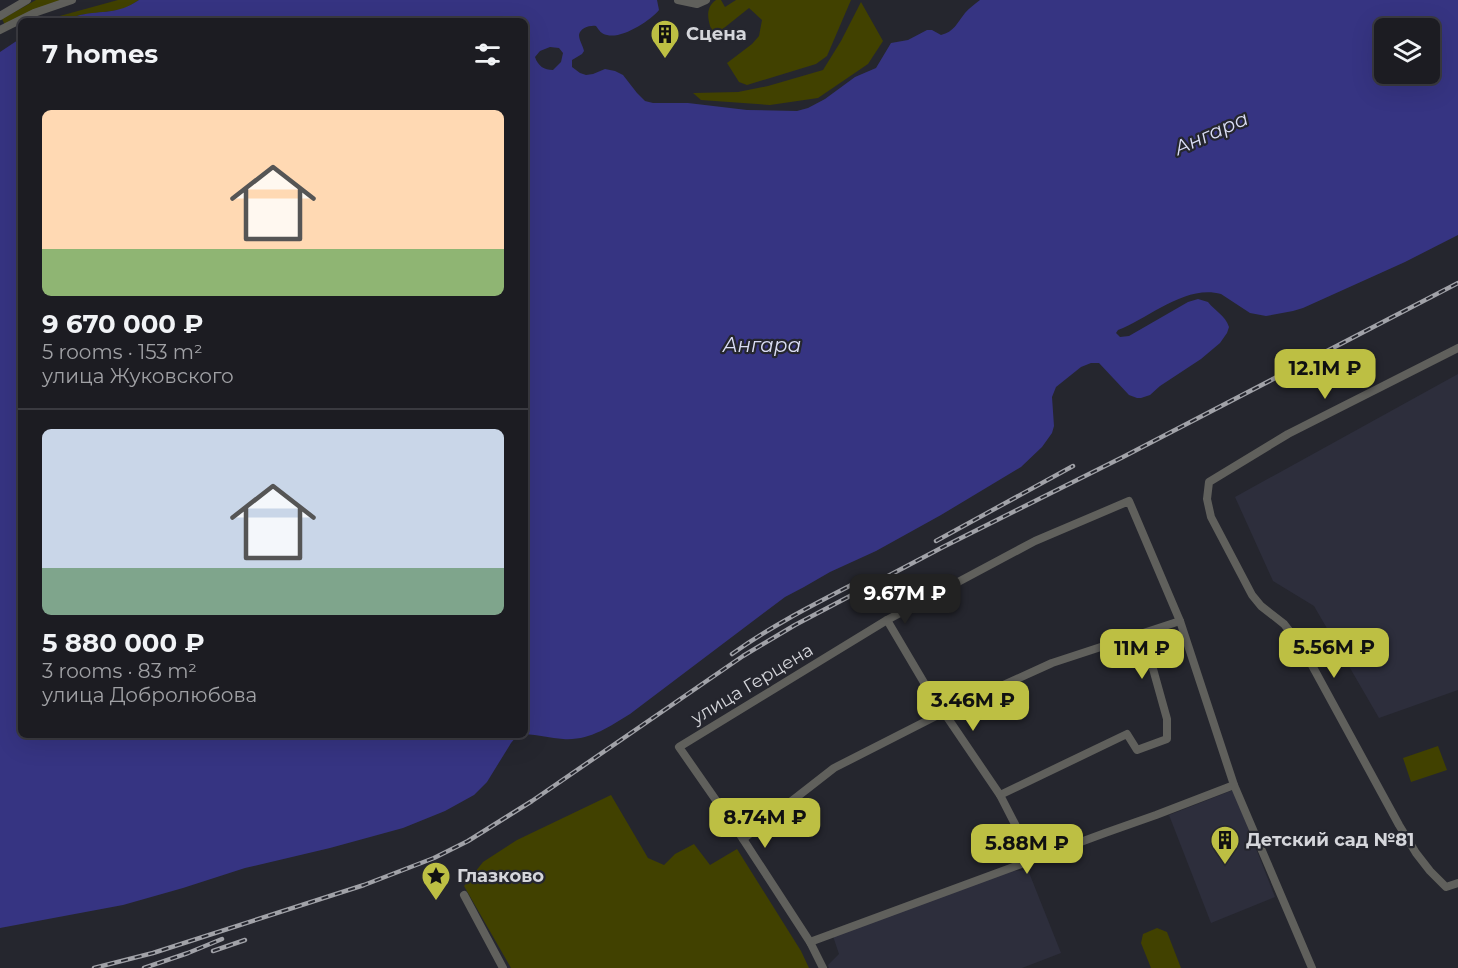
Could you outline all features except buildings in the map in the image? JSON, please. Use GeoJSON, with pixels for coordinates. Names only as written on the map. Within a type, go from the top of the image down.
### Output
{"type":"FeatureCollection","features":[{"type":"Feature","properties":{"kind":"street"},"geometry":{"type":"LineString","coordinates":[[0,16],[27,0]]}},
{"type":"Feature","properties":{"kind":"street"},"geometry":{"type":"LineString","coordinates":[[24,18],[72,0]]}},
{"type":"Feature","properties":{"kind":"street"},"geometry":{"type":"LineString","coordinates":[[678,0],[697,4],[706,0]]}},
{"type":"Feature","properties":{"kind":"street"},"geometry":{"type":"LineString","coordinates":[[0,30],[18,21]]}},
{"type":"Feature","properties":{"kind":"street"},"geometry":{"type":"LineString","coordinates":[[1458,348],[1288,434],[1209,482],[1207,499],[1211,517],[1252,595],[1261,606],[1284,624],[1302,647],[1416,853],[1446,887],[1458,883]]}},
{"type":"Feature","properties":{"kind":"street","name":"улица Герцена"},"geometry":{"type":"LineString","coordinates":[[743,839],[679,747],[887,620],[1035,541],[1130,501],[1180,621]]}},
{"type":"Feature","properties":{"kind":"street"},"geometry":{"type":"LineString","coordinates":[[887,620],[920,677],[999,795],[1033,859]]}},
{"type":"Feature","properties":{"kind":"street"},"geometry":{"type":"LineString","coordinates":[[823,968],[810,942],[743,839],[834,768],[944,712],[1052,663],[1180,621],[1234,785],[1312,968]]}},
{"type":"Feature","properties":{"kind":"street"},"geometry":{"type":"LineString","coordinates":[[999,795],[1127,734],[1137,750],[1167,739],[1167,719],[1143,633]]}},
{"type":"Feature","properties":{"kind":"street"},"geometry":{"type":"LineString","coordinates":[[810,942],[1234,785]]}},
{"type":"Feature","properties":{"kind":"street"},"geometry":{"type":"LineString","coordinates":[[464,895],[503,968]]}},
{"type":"Feature","properties":{"kind":"shaded area"},"geometry":{"type":"Polygon","coordinates":[[[36,0],[62,0],[5,25],[2,19],[36,0]]]}},
{"type":"Feature","properties":{"kind":"shaded area"},"geometry":{"type":"Polygon","coordinates":[[[118,0],[139,0],[120,10],[70,18],[54,18],[118,0]]]}},
{"type":"Feature","properties":{"kind":"shaded area"},"geometry":{"type":"Polygon","coordinates":[[[716,0],[721,0],[725,7],[736,0],[851,0],[827,56],[816,64],[747,85],[739,82],[727,63],[759,36],[762,20],[749,8],[714,36],[708,12],[716,0]]]}},
{"type":"Feature","properties":{"kind":"shaded area"},"geometry":{"type":"Polygon","coordinates":[[[861,2],[883,41],[868,64],[818,98],[770,105],[701,100],[693,93],[738,92],[823,70],[861,2]]]}},
{"type":"Feature","properties":{"kind":"shaded area"},"geometry":{"type":"Polygon","coordinates":[[[1458,374],[1458,690],[1379,718],[1314,606],[1273,581],[1235,497],[1458,374]]]}},
{"type":"Feature","properties":{"kind":"shaded area"},"geometry":{"type":"Polygon","coordinates":[[[1438,746],[1447,770],[1411,782],[1403,758],[1438,746]]]}},
{"type":"Feature","properties":{"kind":"shaded area"},"geometry":{"type":"Polygon","coordinates":[[[1233,790],[1275,897],[1211,923],[1169,815],[1233,790]]]}},
{"type":"Feature","properties":{"kind":"shaded area"},"geometry":{"type":"Polygon","coordinates":[[[611,795],[648,858],[664,865],[675,854],[694,844],[710,865],[737,849],[801,951],[809,968],[511,968],[464,886],[483,862],[517,840],[611,795]]]}},
{"type":"Feature","properties":{"kind":"shaded area"},"geometry":{"type":"Polygon","coordinates":[[[1028,870],[1061,953],[1022,968],[829,968],[828,965],[839,954],[833,936],[1010,871],[1028,870]]]}},
{"type":"Feature","properties":{"kind":"shaded area"},"geometry":{"type":"Polygon","coordinates":[[[1157,928],[1167,932],[1181,968],[1151,968],[1141,943],[1143,934],[1157,928]]]}},
{"type":"Feature","properties":{"kind":"water","name":"Ангара"},"geometry":{"type":"Polygon","coordinates":[[[139,0],[657,0],[659,10],[643,24],[628,32],[613,36],[603,34],[596,26],[583,29],[579,35],[584,51],[572,60],[572,67],[586,75],[605,69],[615,71],[623,75],[645,101],[653,103],[688,103],[747,110],[797,111],[825,99],[855,77],[876,68],[891,43],[908,40],[927,30],[941,35],[949,32],[980,0],[1458,0],[1458,235],[1405,262],[1293,311],[1266,316],[1250,313],[1221,294],[1208,292],[1181,298],[1118,330],[1116,333],[1120,337],[1129,336],[1188,302],[1198,299],[1208,302],[1229,327],[1220,343],[1201,359],[1150,395],[1141,398],[1129,395],[1099,363],[1081,367],[1056,387],[1052,397],[1054,426],[1052,433],[1042,447],[1021,467],[876,551],[830,572],[785,597],[630,714],[606,728],[581,738],[572,739],[528,734],[528,18],[70,18],[117,10],[139,0]],[[550,47],[540,51],[535,57],[542,67],[553,70],[561,62],[563,53],[559,48],[550,47]]]}},
{"type":"Feature","properties":{"kind":"water"},"geometry":{"type":"Polygon","coordinates":[[[18,40],[18,738],[515,738],[487,782],[474,795],[445,811],[403,828],[245,868],[123,905],[0,928],[0,52],[18,40]]]}},
{"type":"Feature","properties":{"kind":"railway"},"geometry":{"type":"LineString","coordinates":[[94,968],[153,953],[364,885],[434,858],[468,841],[532,801],[743,656],[795,625],[1458,283]]}},
{"type":"Feature","properties":{"kind":"railway"},"geometry":{"type":"LineString","coordinates":[[936,541],[1073,466]]}},
{"type":"Feature","properties":{"kind":"railway"},"geometry":{"type":"LineString","coordinates":[[732,654],[780,623],[865,578]]}},
{"type":"Feature","properties":{"kind":"railway"},"geometry":{"type":"LineString","coordinates":[[144,968],[222,939]]}},
{"type":"Feature","properties":{"kind":"railway"},"geometry":{"type":"LineString","coordinates":[[213,951],[245,940]]}},
{"type":"Feature","properties":{"kind":"place","name":"Сцена"},"geometry":{"type":"Point","coordinates":[665,60]}},
{"type":"Feature","properties":{"kind":"place","name":"Детский сад №81"},"geometry":{"type":"Point","coordinates":[1225,866]}},
{"type":"Feature","properties":{"kind":"place","name":"Глазково"},"geometry":{"type":"Point","coordinates":[436,902]}}]}
